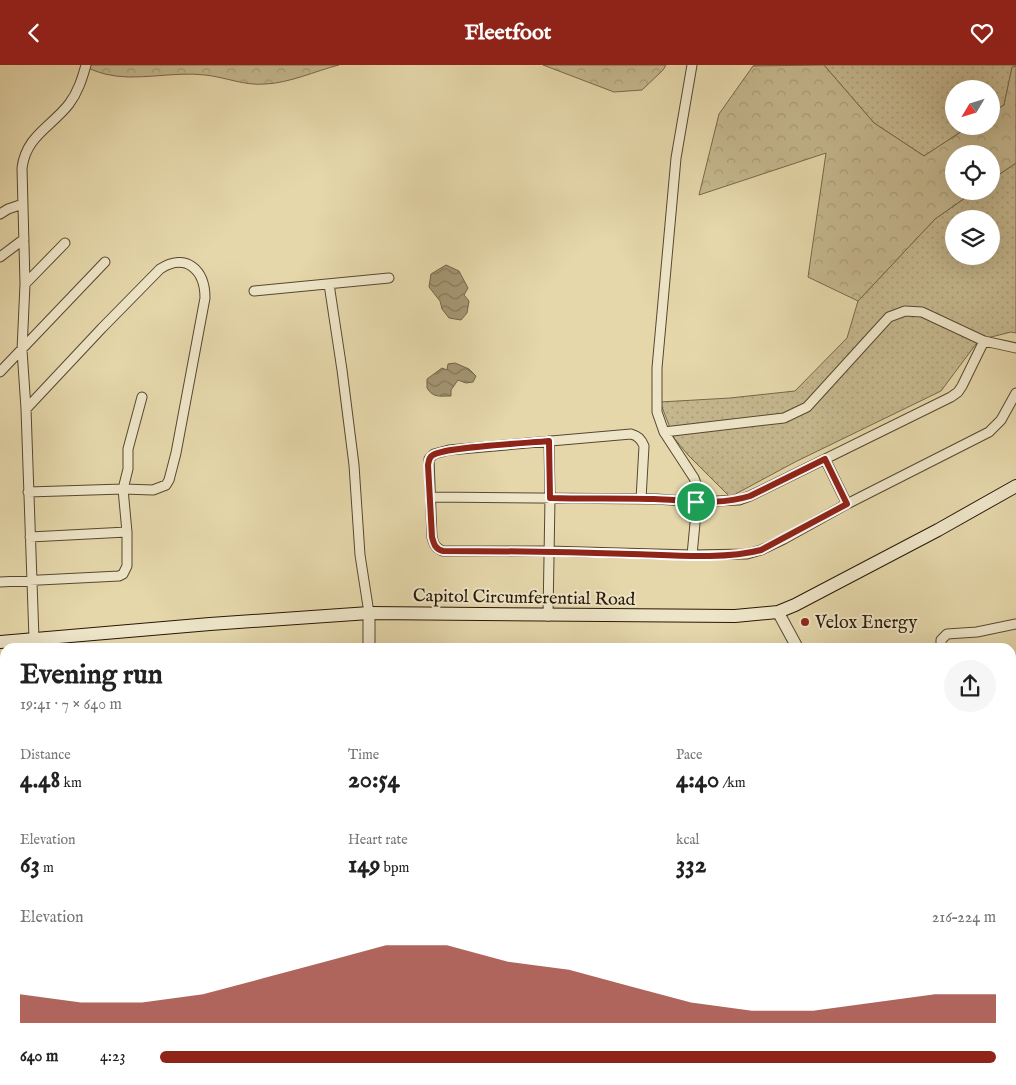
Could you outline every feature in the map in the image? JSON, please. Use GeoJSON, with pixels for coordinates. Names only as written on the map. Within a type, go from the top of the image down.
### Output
{"type":"FeatureCollection","features":[{"type":"Feature","properties":{"kind":"main road","name":"Capitol Circumferential Road"},"geometry":{"type":"LineString","coordinates":[[0,642],[368,613],[548,616],[735,616],[778,612],[796,605],[1014,491]]}},
{"type":"Feature","properties":{"kind":"street"},"geometry":{"type":"LineString","coordinates":[[34,639],[26,409],[22,350],[25,284],[22,168],[24,155],[32,141],[68,106],[76,95],[86,65]]}},
{"type":"Feature","properties":{"kind":"street"},"geometry":{"type":"LineString","coordinates":[[692,65],[676,158],[657,368],[657,411],[664,432],[694,478],[696,486],[692,555]]}},
{"type":"Feature","properties":{"kind":"street"},"geometry":{"type":"LineString","coordinates":[[0,214],[23,204]]}},
{"type":"Feature","properties":{"kind":"street"},"geometry":{"type":"LineString","coordinates":[[0,257],[24,239]]}},
{"type":"Feature","properties":{"kind":"street"},"geometry":{"type":"LineString","coordinates":[[25,284],[65,243]]}},
{"type":"Feature","properties":{"kind":"street"},"geometry":{"type":"LineString","coordinates":[[26,409],[160,269],[177,261],[195,268],[202,278],[205,298],[176,453],[169,480],[161,488],[153,490],[28,491]]}},
{"type":"Feature","properties":{"kind":"street"},"geometry":{"type":"LineString","coordinates":[[0,372],[105,262]]}},
{"type":"Feature","properties":{"kind":"street"},"geometry":{"type":"LineString","coordinates":[[254,291],[389,278]]}},
{"type":"Feature","properties":{"kind":"street"},"geometry":{"type":"LineString","coordinates":[[328,284],[342,370],[354,465],[360,555],[368,613],[369,643]]}},
{"type":"Feature","properties":{"kind":"street"},"geometry":{"type":"LineString","coordinates":[[664,432],[784,418],[807,407],[889,317],[905,311],[922,312],[984,341],[1016,348]]}},
{"type":"Feature","properties":{"kind":"street"},"geometry":{"type":"LineString","coordinates":[[431,497],[641,499],[696,502],[734,500],[750,496],[958,392],[975,362],[984,341]]}},
{"type":"Feature","properties":{"kind":"street"},"geometry":{"type":"LineString","coordinates":[[641,499],[644,446],[642,440],[637,435],[449,450],[434,454],[429,459],[432,537],[434,544],[443,551],[548,551],[692,555],[748,554],[761,550],[990,432],[1001,420],[1016,393]]}},
{"type":"Feature","properties":{"kind":"street"},"geometry":{"type":"LineString","coordinates":[[0,582],[119,576],[123,574],[127,566],[127,532],[123,489],[128,469],[128,449],[142,397]]}},
{"type":"Feature","properties":{"kind":"street"},"geometry":{"type":"LineString","coordinates":[[548,616],[549,441]]}},
{"type":"Feature","properties":{"kind":"street"},"geometry":{"type":"LineString","coordinates":[[825,459],[847,504]]}},
{"type":"Feature","properties":{"kind":"street"},"geometry":{"type":"LineString","coordinates":[[30,537],[127,532]]}},
{"type":"Feature","properties":{"kind":"street"},"geometry":{"type":"LineString","coordinates":[[778,612],[794,643]]}},
{"type":"Feature","properties":{"kind":"street"},"geometry":{"type":"LineString","coordinates":[[941,643],[941,640],[947,634],[977,632],[1016,624]]}},
{"type":"Feature","properties":{"kind":"green space"},"geometry":{"type":"Polygon","coordinates":[[[80,65],[339,65],[284,81],[258,84],[193,74],[141,77],[117,76],[80,65]]]}},
{"type":"Feature","properties":{"kind":"green space"},"geometry":{"type":"Polygon","coordinates":[[[543,65],[666,65],[642,90],[614,92],[543,65]]]}},
{"type":"Feature","properties":{"kind":"green space"},"geometry":{"type":"Polygon","coordinates":[[[824,65],[1016,65],[1012,68],[1004,105],[1000,107],[1000,80],[945,80],[945,135],[956,135],[924,156],[874,123],[824,65]]]}},
{"type":"Feature","properties":{"kind":"green space"},"geometry":{"type":"Polygon","coordinates":[[[824,65],[874,123],[924,156],[956,135],[1000,135],[1000,107],[1004,105],[1012,67],[1016,66],[1016,163],[1000,174],[1000,145],[945,145],[945,200],[962,200],[945,210],[935,219],[858,301],[808,277],[826,153],[699,195],[719,114],[753,66],[824,65]]]}},
{"type":"Feature","properties":{"kind":"green space"},"geometry":{"type":"Polygon","coordinates":[[[1016,163],[1016,333],[1011,332],[979,340],[941,391],[795,462],[730,497],[688,455],[674,438],[660,402],[730,398],[795,391],[847,338],[858,301],[935,219],[945,212],[945,265],[1000,265],[1000,210],[948,210],[962,200],[1000,200],[1000,174],[1016,163]]]}},
{"type":"Feature","properties":{"kind":"water"},"geometry":{"type":"Polygon","coordinates":[[[446,265],[459,271],[468,288],[464,295],[469,301],[467,313],[461,320],[449,318],[442,309],[440,301],[429,287],[431,274],[446,265]]]}},
{"type":"Feature","properties":{"kind":"water"},"geometry":{"type":"Polygon","coordinates":[[[455,363],[469,369],[476,376],[473,382],[466,383],[458,380],[451,390],[451,396],[437,396],[432,393],[427,388],[427,379],[442,368],[447,370],[448,364],[455,363]]]}},
{"type":"Feature","properties":{"kind":"place","name":"Velox Energy"},"geometry":{"type":"Point","coordinates":[805,622]}},
{"type":"Feature","properties":{"kind":"route"},"geometry":{"type":"LineString","coordinates":[[549,441],[550,498],[657,499],[696,502],[739,500],[825,459],[847,504],[784,539],[748,554],[692,555],[548,551],[443,551],[434,544],[432,537],[428,465],[429,459],[434,454],[449,450],[549,441]]}}]}
